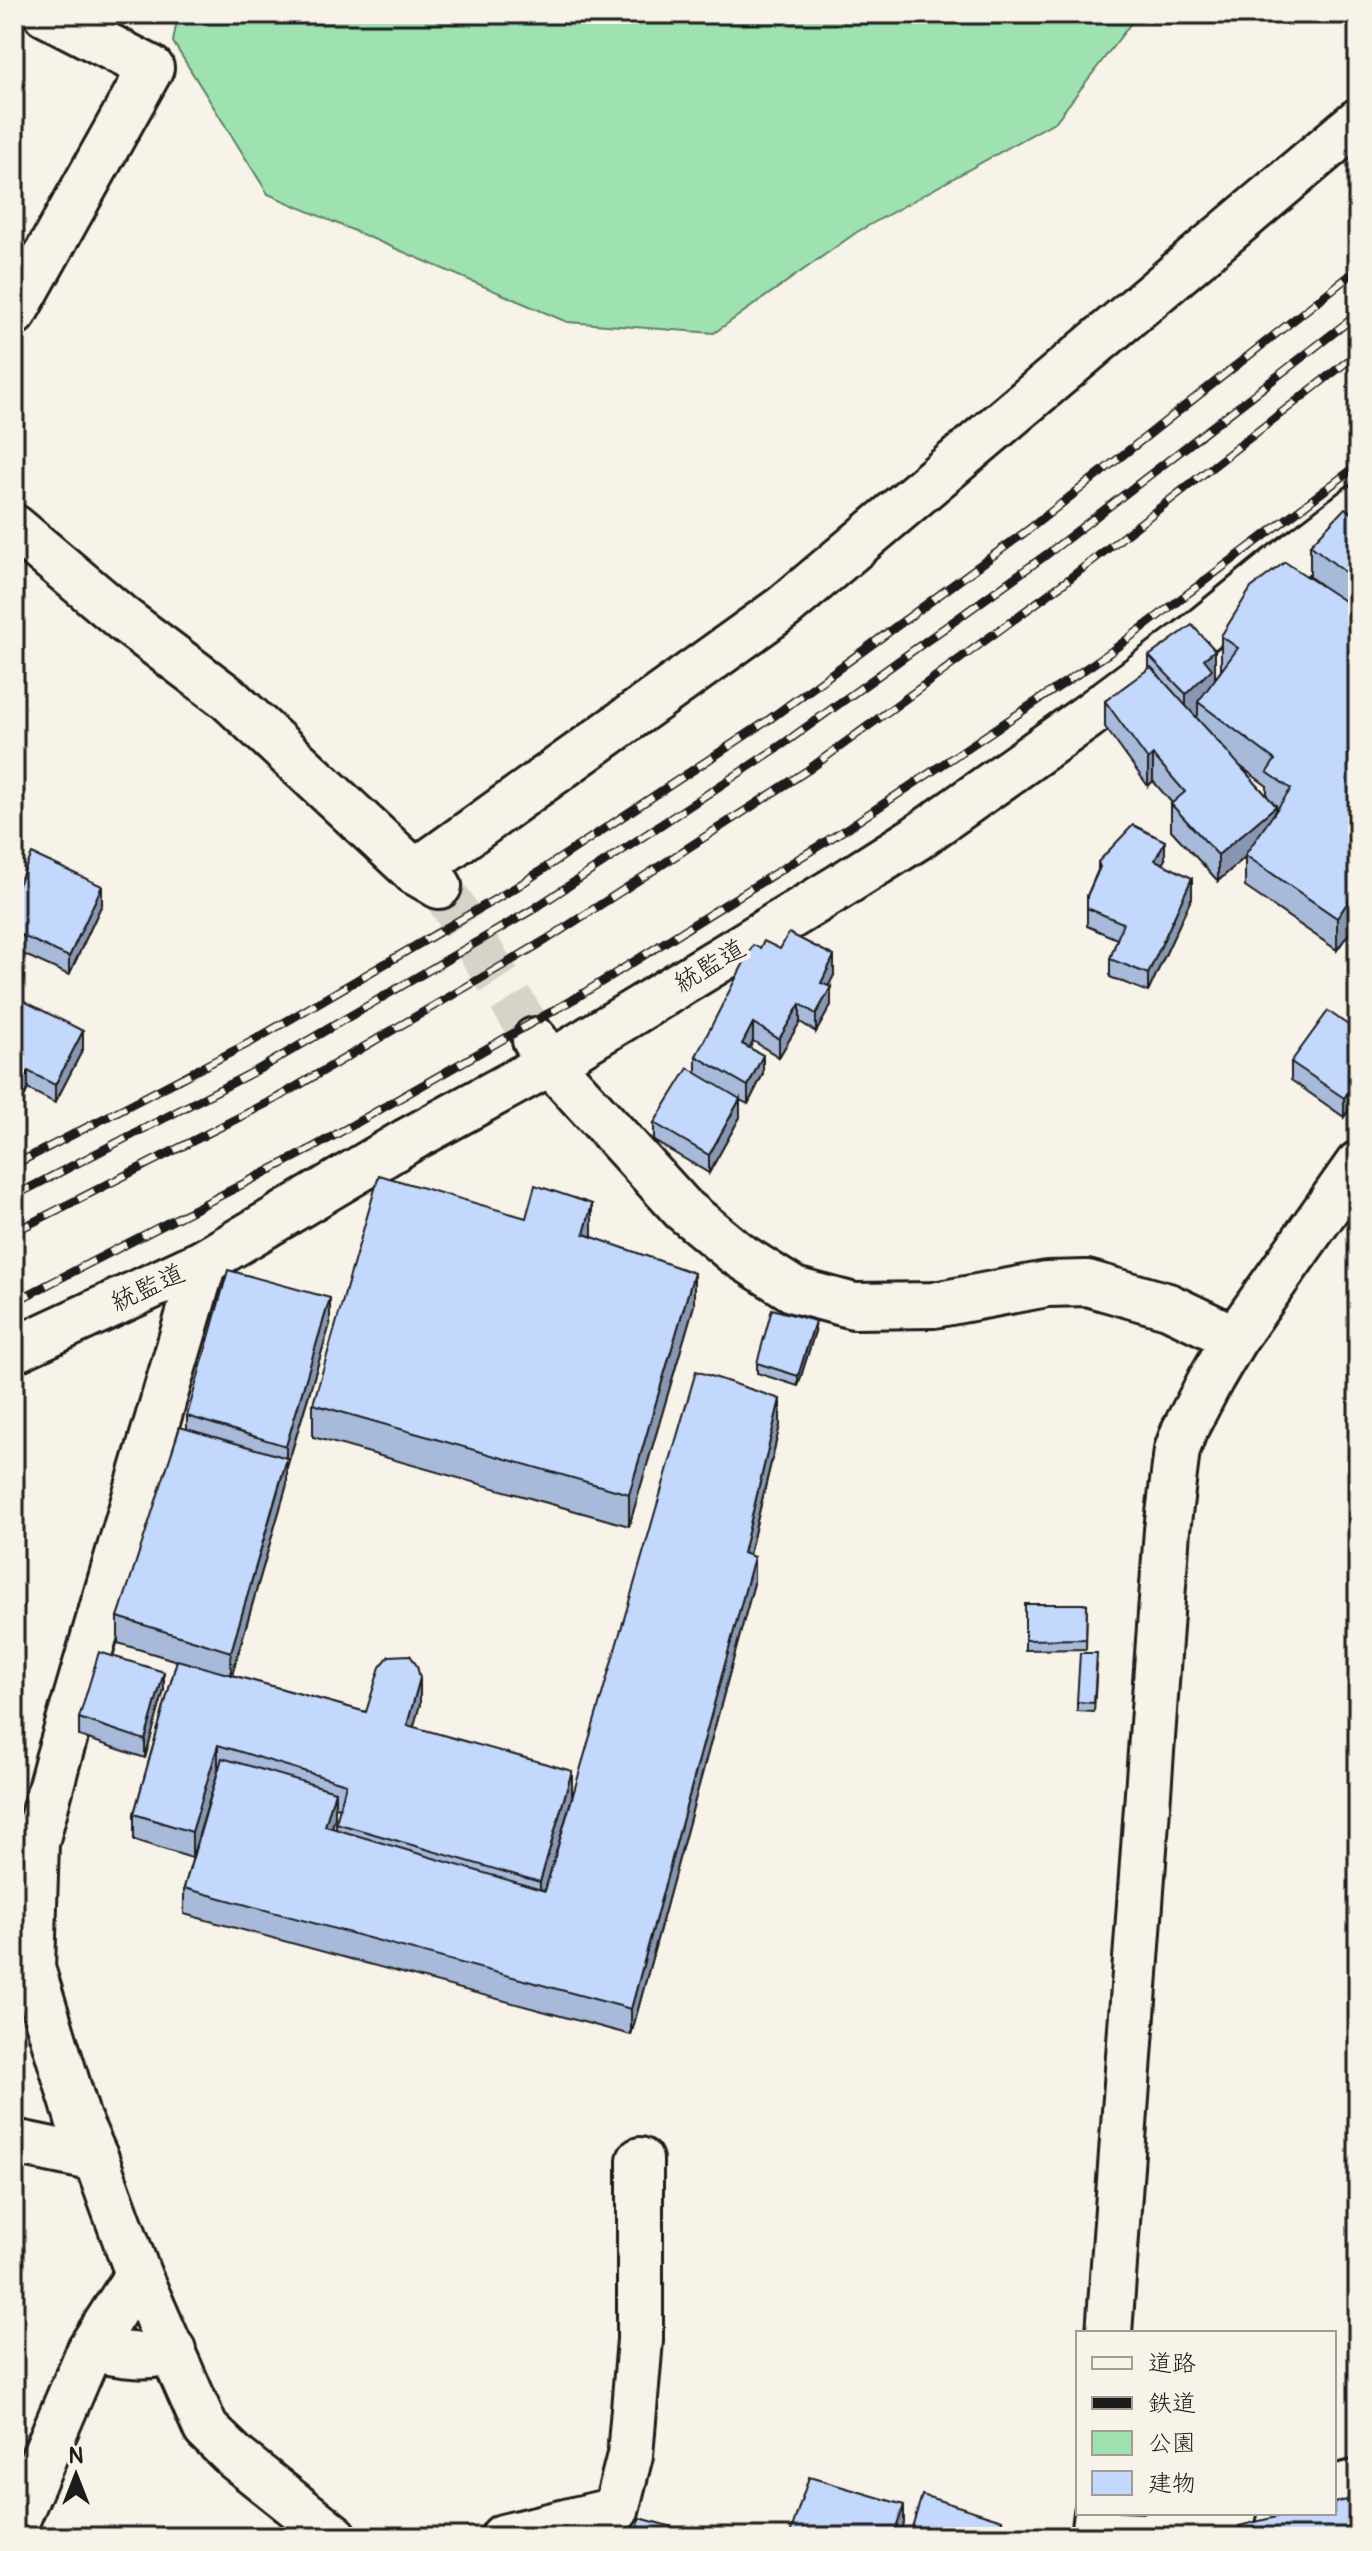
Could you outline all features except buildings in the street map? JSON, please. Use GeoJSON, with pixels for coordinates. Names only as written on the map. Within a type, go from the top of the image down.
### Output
{"type":"FeatureCollection","features":[{"type":"Feature","properties":{"kind":"street"},"geometry":{"type":"LineString","coordinates":[[14,313],[151,68],[46,14]]}},
{"type":"Feature","properties":{"kind":"street"},"geometry":{"type":"LineString","coordinates":[[14,527],[123,619],[228,698],[428,879],[784,607],[1358,121]]}},
{"type":"Feature","properties":{"kind":"street","name":"統監道"},"geometry":{"type":"LineString","coordinates":[[14,1350],[204,1262],[407,1141],[542,1051],[839,887],[928,830],[1044,748],[1189,641],[1358,507]]}},
{"type":"Feature","properties":{"kind":"street"},"geometry":{"type":"LineString","coordinates":[[542,1051],[683,1209],[736,1253],[794,1290],[854,1306],[934,1305],[1047,1284],[1087,1283],[1168,1306],[1235,1338]]}},
{"type":"Feature","properties":{"kind":"street"},"geometry":{"type":"LineString","coordinates":[[1109,2331],[1167,1530],[1177,1450],[1184,1431],[1235,1338],[1358,1164]]}},
{"type":"Feature","properties":{"kind":"street"},"geometry":{"type":"LineString","coordinates":[[204,1262],[36,1843],[32,1968],[78,2119],[138,2274],[206,2429],[236,2458],[335,2537]]}},
{"type":"Feature","properties":{"kind":"street"},"geometry":{"type":"LineString","coordinates":[[14,2142],[96,2159]]}},
{"type":"Feature","properties":{"kind":"street"},"geometry":{"type":"LineString","coordinates":[[503,2537],[616,2510],[630,2455],[640,2340],[640,2160]]}},
{"type":"Feature","properties":{"kind":"street"},"geometry":{"type":"LineString","coordinates":[[14,2527],[90,2349],[138,2274]]}},
{"type":"Feature","properties":{"kind":"street"},"geometry":{"type":"LineString","coordinates":[[90,2349],[146,2357],[160,2356],[173,2350]]}},
{"type":"Feature","properties":{"kind":"street"},"geometry":{"type":"LineString","coordinates":[[1336,2488],[1358,2482]]}},
{"type":"Feature","properties":{"kind":"street"},"geometry":{"type":"LineString","coordinates":[[1095,2528],[1145,2536],[1226,2515]]}},
{"type":"Feature","properties":{"kind":"green space"},"geometry":{"type":"Polygon","coordinates":[[[178,14],[1138,14],[1056,121],[857,232],[714,333],[567,322],[268,194],[173,42],[178,14]]]}},
{"type":"Feature","properties":{"kind":"tunnel"},"geometry":{"type":"LineString","coordinates":[[441,887],[535,1039]]}},
{"type":"Feature","properties":{"kind":"railway"},"geometry":{"type":"LineString","coordinates":[[14,1165],[251,1042],[518,886],[767,721],[1028,530],[1358,269]]}},
{"type":"Feature","properties":{"kind":"railway"},"geometry":{"type":"LineString","coordinates":[[14,1196],[261,1068],[532,910],[783,744],[1046,555],[1358,314]]}},
{"type":"Feature","properties":{"kind":"railway"},"geometry":{"type":"LineString","coordinates":[[14,1232],[277,1098],[546,940],[808,770],[1065,582],[1358,353]]}},
{"type":"Feature","properties":{"kind":"railway"},"geometry":{"type":"LineString","coordinates":[[14,1302],[307,1151],[579,996],[849,827],[1109,653],[1358,465]]}}]}
